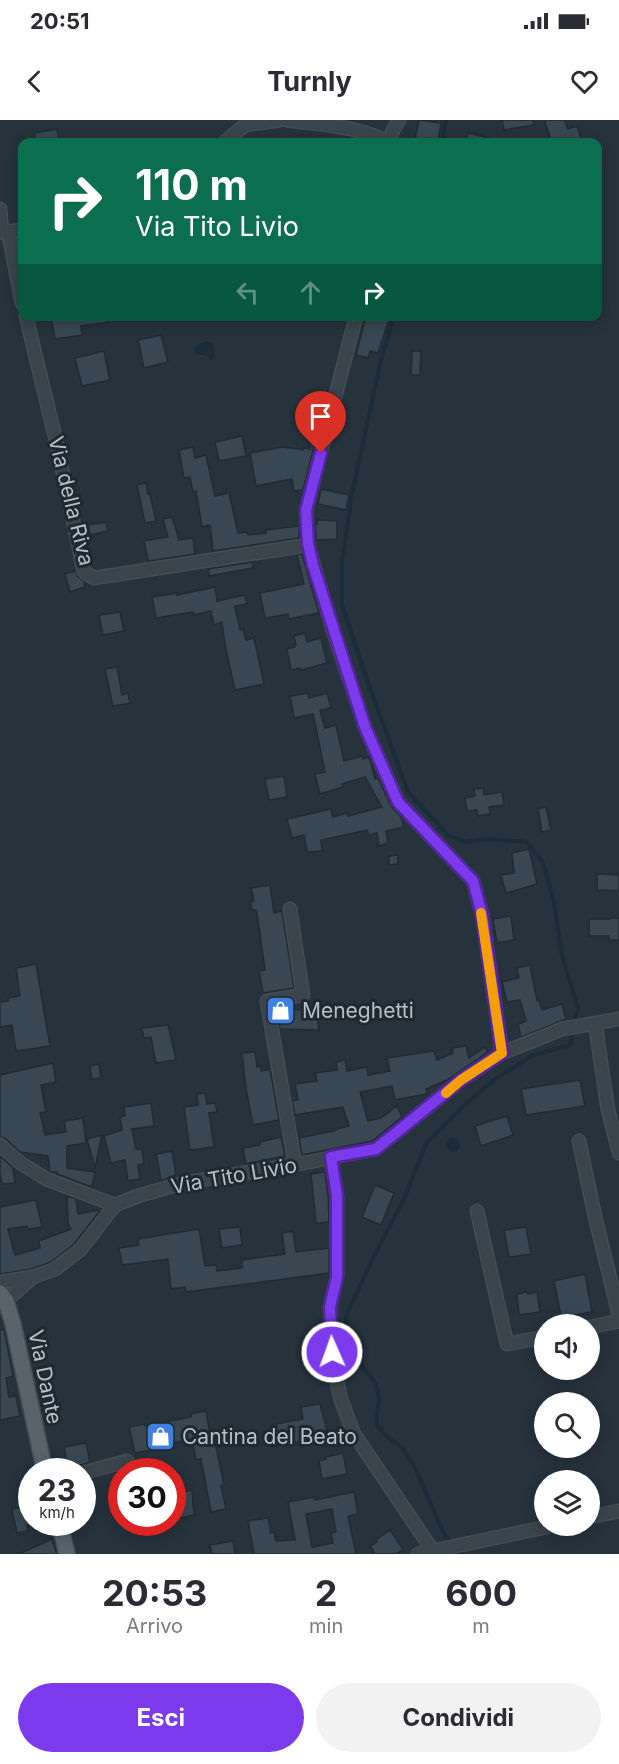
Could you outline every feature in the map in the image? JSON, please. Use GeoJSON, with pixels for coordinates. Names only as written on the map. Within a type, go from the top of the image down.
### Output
{"type":"FeatureCollection","features":[{"type":"Feature","properties":{"kind":"main road","name":"Via Dante"},"geometry":{"type":"LineString","coordinates":[[3,1297],[13,1324],[42,1458]]}},
{"type":"Feature","properties":{"kind":"main road"},"geometry":{"type":"LineString","coordinates":[[62,1536],[67,1554]]}},
{"type":"Feature","properties":{"kind":"street"},"geometry":{"type":"LineString","coordinates":[[230,138],[245,125],[280,120]]}},
{"type":"Feature","properties":{"kind":"street"},"geometry":{"type":"LineString","coordinates":[[287,120],[358,131],[381,138]]}},
{"type":"Feature","properties":{"kind":"street"},"geometry":{"type":"LineString","coordinates":[[389,138],[399,120]]}},
{"type":"Feature","properties":{"kind":"street"},"geometry":{"type":"LineString","coordinates":[[0,209],[3,232],[18,288]]}},
{"type":"Feature","properties":{"kind":"street"},"geometry":{"type":"LineString","coordinates":[[3,232],[18,230]]}},
{"type":"Feature","properties":{"kind":"street","name":"Via della Riva"},"geometry":{"type":"LineString","coordinates":[[27,321],[84,572],[94,578],[308,544]]}},
{"type":"Feature","properties":{"kind":"street"},"geometry":{"type":"LineString","coordinates":[[355,321],[306,510],[308,544],[333,631],[365,727],[398,802],[473,881],[482,914],[502,1053]]}},
{"type":"Feature","properties":{"kind":"street"},"geometry":{"type":"LineString","coordinates":[[290,909],[303,995],[267,1001],[295,1165]]}},
{"type":"Feature","properties":{"kind":"street","name":"Via Tito Livio"},"geometry":{"type":"LineString","coordinates":[[115,1205],[183,1183],[376,1149],[461,1080],[502,1053],[562,1029],[619,1019]]}},
{"type":"Feature","properties":{"kind":"street"},"geometry":{"type":"LineString","coordinates":[[595,1023],[608,1110],[619,1153]]}},
{"type":"Feature","properties":{"kind":"street"},"geometry":{"type":"LineString","coordinates":[[579,1141],[619,1315]]}},
{"type":"Feature","properties":{"kind":"street"},"geometry":{"type":"LineString","coordinates":[[0,1145],[19,1162],[46,1179],[115,1205],[80,1250],[55,1269],[33,1277],[0,1282]]}},
{"type":"Feature","properties":{"kind":"street"},"geometry":{"type":"LineString","coordinates":[[331,1157],[337,1196],[337,1277],[330,1307],[331,1340],[333,1365],[341,1400],[354,1434],[434,1552]]}},
{"type":"Feature","properties":{"kind":"street"},"geometry":{"type":"LineString","coordinates":[[477,1211],[507,1344],[534,1338]]}},
{"type":"Feature","properties":{"kind":"street"},"geometry":{"type":"LineString","coordinates":[[3,1297],[33,1277]]}},
{"type":"Feature","properties":{"kind":"street"},"geometry":{"type":"LineString","coordinates":[[600,1325],[619,1322]]}},
{"type":"Feature","properties":{"kind":"street"},"geometry":{"type":"LineString","coordinates":[[600,1515],[619,1511]]}},
{"type":"Feature","properties":{"kind":"street"},"geometry":{"type":"LineString","coordinates":[[418,1554],[534,1530]]}},
{"type":"Feature","properties":{"kind":"water"},"geometry":{"type":"Polygon","coordinates":[[[207,341],[214,346],[215,355],[212,361],[205,355],[197,355],[195,349],[195,346],[207,341]]]}},
{"type":"Feature","properties":{"kind":"water"},"geometry":{"type":"Polygon","coordinates":[[[450,1138],[456,1138],[460,1145],[456,1152],[450,1152],[446,1148],[446,1142],[450,1138]]]}},
{"type":"Feature","properties":{"kind":"building"},"geometry":{"type":"Polygon","coordinates":[[[419,120],[441,123],[439,138],[415,138],[419,120]]]}},
{"type":"Feature","properties":{"kind":"building"},"geometry":{"type":"Polygon","coordinates":[[[502,120],[533,120],[534,125],[504,130],[502,120]]]}},
{"type":"Feature","properties":{"kind":"building"},"geometry":{"type":"Polygon","coordinates":[[[544,120],[565,120],[568,129],[577,126],[581,138],[551,138],[544,120]]]}},
{"type":"Feature","properties":{"kind":"building"},"geometry":{"type":"Polygon","coordinates":[[[57,129],[58,138],[35,138],[34,133],[57,129]]]}},
{"type":"Feature","properties":{"kind":"building"},"geometry":{"type":"Polygon","coordinates":[[[468,133],[490,138],[466,138],[468,133]]]}},
{"type":"Feature","properties":{"kind":"building"},"geometry":{"type":"Polygon","coordinates":[[[52,321],[109,321],[81,326],[82,335],[55,339],[52,321]]]}},
{"type":"Feature","properties":{"kind":"building"},"geometry":{"type":"Polygon","coordinates":[[[365,321],[388,321],[378,353],[370,351],[368,358],[356,355],[365,321]]]}},
{"type":"Feature","properties":{"kind":"building"},"geometry":{"type":"Polygon","coordinates":[[[161,335],[168,362],[144,368],[138,340],[161,335]]]}},
{"type":"Feature","properties":{"kind":"building"},"geometry":{"type":"Polygon","coordinates":[[[104,351],[110,380],[82,386],[75,358],[104,351]]]}},
{"type":"Feature","properties":{"kind":"building"},"geometry":{"type":"Polygon","coordinates":[[[412,351],[421,351],[420,375],[411,375],[412,351]]]}},
{"type":"Feature","properties":{"kind":"building"},"geometry":{"type":"Polygon","coordinates":[[[314,433],[317,434],[303,490],[294,491],[292,479],[256,486],[250,453],[283,447],[310,449],[314,433]]]}},
{"type":"Feature","properties":{"kind":"building"},"geometry":{"type":"Polygon","coordinates":[[[242,436],[246,456],[219,461],[215,442],[242,436]]]}},
{"type":"Feature","properties":{"kind":"building"},"geometry":{"type":"Polygon","coordinates":[[[193,447],[195,458],[206,455],[215,496],[229,493],[238,533],[247,532],[248,535],[266,533],[266,530],[299,526],[299,538],[213,551],[210,525],[202,527],[196,491],[193,492],[190,477],[184,478],[179,450],[193,447]]]}},
{"type":"Feature","properties":{"kind":"building"},"geometry":{"type":"Polygon","coordinates":[[[146,483],[156,521],[145,523],[137,485],[146,483]]]}},
{"type":"Feature","properties":{"kind":"building"},"geometry":{"type":"Polygon","coordinates":[[[321,489],[349,495],[346,510],[318,504],[321,489]]]}},
{"type":"Feature","properties":{"kind":"building"},"geometry":{"type":"Polygon","coordinates":[[[172,517],[179,540],[193,538],[195,554],[148,561],[144,541],[168,537],[163,519],[172,517]]]}},
{"type":"Feature","properties":{"kind":"building"},"geometry":{"type":"Polygon","coordinates":[[[317,520],[337,521],[337,539],[316,540],[317,520]]]}},
{"type":"Feature","properties":{"kind":"building"},"geometry":{"type":"Polygon","coordinates":[[[106,522],[108,531],[90,535],[88,525],[106,522]]]}},
{"type":"Feature","properties":{"kind":"building"},"geometry":{"type":"Polygon","coordinates":[[[302,554],[319,613],[289,619],[288,614],[265,618],[260,593],[304,584],[297,555],[302,554]]]}},
{"type":"Feature","properties":{"kind":"building"},"geometry":{"type":"Polygon","coordinates":[[[253,562],[253,568],[209,576],[208,569],[253,562]]]}},
{"type":"Feature","properties":{"kind":"building"},"geometry":{"type":"Polygon","coordinates":[[[75,571],[84,581],[85,587],[70,592],[65,574],[75,571]]]}},
{"type":"Feature","properties":{"kind":"building"},"geometry":{"type":"Polygon","coordinates":[[[215,587],[217,601],[245,595],[247,604],[235,606],[240,630],[243,629],[246,640],[254,638],[264,684],[235,690],[222,622],[214,625],[211,611],[194,615],[193,612],[156,618],[152,597],[177,593],[177,595],[215,587]]]}},
{"type":"Feature","properties":{"kind":"building"},"geometry":{"type":"Polygon","coordinates":[[[120,612],[124,631],[103,635],[99,615],[120,612]]]}},
{"type":"Feature","properties":{"kind":"building"},"geometry":{"type":"Polygon","coordinates":[[[305,633],[307,642],[321,638],[327,663],[301,670],[300,668],[291,670],[287,649],[295,647],[294,636],[305,633]]]}},
{"type":"Feature","properties":{"kind":"building"},"geometry":{"type":"Polygon","coordinates":[[[117,667],[122,695],[128,693],[130,703],[113,706],[105,669],[117,667]]]}},
{"type":"Feature","properties":{"kind":"building"},"geometry":{"type":"Polygon","coordinates":[[[308,693],[309,698],[327,693],[331,708],[320,710],[325,728],[336,725],[344,761],[362,756],[363,759],[369,757],[375,779],[378,778],[391,806],[401,817],[404,827],[386,831],[388,843],[379,846],[377,833],[369,835],[367,830],[321,840],[322,851],[307,852],[304,835],[292,838],[287,819],[331,809],[333,817],[347,813],[348,816],[382,807],[365,777],[320,794],[315,774],[325,772],[313,714],[294,718],[290,696],[308,693]]]}},
{"type":"Feature","properties":{"kind":"building"},"geometry":{"type":"Polygon","coordinates":[[[284,776],[287,797],[269,800],[265,779],[284,776]]]}},
{"type":"Feature","properties":{"kind":"building"},"geometry":{"type":"Polygon","coordinates":[[[483,788],[484,795],[502,792],[504,805],[489,807],[490,814],[478,816],[477,810],[467,811],[465,798],[475,796],[474,789],[483,788]]]}},
{"type":"Feature","properties":{"kind":"building"},"geometry":{"type":"Polygon","coordinates":[[[546,807],[551,830],[542,832],[538,809],[546,807]]]}},
{"type":"Feature","properties":{"kind":"building"},"geometry":{"type":"Polygon","coordinates":[[[529,849],[537,884],[506,893],[501,875],[514,873],[512,853],[529,849]]]}},
{"type":"Feature","properties":{"kind":"building"},"geometry":{"type":"Polygon","coordinates":[[[398,855],[398,864],[389,865],[389,856],[398,855]]]}},
{"type":"Feature","properties":{"kind":"building"},"geometry":{"type":"Polygon","coordinates":[[[597,874],[619,875],[619,891],[597,890],[597,874]]]}},
{"type":"Feature","properties":{"kind":"building"},"geometry":{"type":"Polygon","coordinates":[[[270,885],[274,913],[282,911],[294,988],[263,993],[259,971],[265,970],[257,913],[256,910],[252,910],[250,902],[254,901],[251,888],[270,885]]]}},
{"type":"Feature","properties":{"kind":"building"},"geometry":{"type":"Polygon","coordinates":[[[511,916],[514,940],[497,943],[493,919],[511,916]]]}},
{"type":"Feature","properties":{"kind":"building"},"geometry":{"type":"Polygon","coordinates":[[[619,918],[619,940],[609,940],[609,936],[589,936],[589,919],[619,918]]]}},
{"type":"Feature","properties":{"kind":"building"},"geometry":{"type":"Polygon","coordinates":[[[36,964],[50,1046],[16,1051],[12,1025],[0,1027],[0,1002],[20,996],[16,968],[36,964]]]}},
{"type":"Feature","properties":{"kind":"building"},"geometry":{"type":"Polygon","coordinates":[[[530,965],[537,1001],[539,1000],[542,1010],[562,1004],[566,1019],[521,1037],[518,1024],[526,1021],[520,1000],[507,1002],[502,982],[519,978],[517,968],[530,965]]]}},
{"type":"Feature","properties":{"kind":"building"},"geometry":{"type":"Polygon","coordinates":[[[308,1008],[316,1008],[319,1030],[280,1029],[277,1009],[308,1010],[308,1008]]]}},
{"type":"Feature","properties":{"kind":"building"},"geometry":{"type":"Polygon","coordinates":[[[168,1025],[176,1060],[156,1063],[151,1037],[144,1038],[142,1028],[168,1025]]]}},
{"type":"Feature","properties":{"kind":"building"},"geometry":{"type":"Polygon","coordinates":[[[466,1046],[469,1058],[485,1047],[488,1052],[447,1080],[426,1089],[427,1094],[395,1100],[392,1086],[360,1092],[368,1121],[381,1118],[397,1106],[402,1117],[372,1141],[302,1155],[299,1138],[349,1126],[343,1107],[295,1115],[292,1101],[298,1100],[295,1084],[317,1081],[315,1073],[337,1070],[336,1062],[345,1060],[347,1071],[367,1067],[368,1075],[390,1071],[387,1058],[434,1051],[437,1060],[453,1053],[452,1048],[466,1046]]]}},
{"type":"Feature","properties":{"kind":"building"},"geometry":{"type":"Polygon","coordinates":[[[255,1052],[257,1067],[261,1066],[261,1071],[270,1069],[279,1120],[253,1125],[242,1053],[255,1052]]]}},
{"type":"Feature","properties":{"kind":"building"},"geometry":{"type":"Polygon","coordinates":[[[53,1063],[56,1082],[41,1085],[46,1112],[40,1113],[45,1135],[66,1132],[64,1121],[83,1118],[86,1143],[67,1146],[67,1168],[95,1172],[92,1187],[57,1174],[57,1172],[50,1172],[48,1156],[20,1152],[6,1139],[0,1137],[0,1075],[53,1063]]]}},
{"type":"Feature","properties":{"kind":"building"},"geometry":{"type":"Polygon","coordinates":[[[99,1064],[101,1078],[92,1079],[90,1066],[99,1064]]]}},
{"type":"Feature","properties":{"kind":"building"},"geometry":{"type":"Polygon","coordinates":[[[580,1080],[585,1106],[526,1115],[521,1089],[580,1080]]]}},
{"type":"Feature","properties":{"kind":"building"},"geometry":{"type":"Polygon","coordinates":[[[205,1093],[207,1104],[215,1103],[217,1112],[209,1113],[214,1147],[190,1150],[184,1107],[198,1105],[197,1094],[205,1093]]]}},
{"type":"Feature","properties":{"kind":"building"},"geometry":{"type":"Polygon","coordinates":[[[151,1103],[154,1126],[132,1129],[136,1149],[142,1149],[144,1164],[138,1165],[140,1179],[128,1181],[125,1160],[111,1163],[104,1136],[122,1130],[120,1117],[125,1116],[124,1107],[151,1103]]]}},
{"type":"Feature","properties":{"kind":"building"},"geometry":{"type":"Polygon","coordinates":[[[507,1116],[513,1135],[481,1146],[475,1126],[507,1116]]]}},
{"type":"Feature","properties":{"kind":"building"},"geometry":{"type":"Polygon","coordinates":[[[102,1135],[95,1168],[87,1139],[102,1135]]]}},
{"type":"Feature","properties":{"kind":"building"},"geometry":{"type":"Polygon","coordinates":[[[281,1137],[285,1156],[246,1164],[243,1148],[260,1145],[260,1142],[281,1137]]]}},
{"type":"Feature","properties":{"kind":"building"},"geometry":{"type":"Polygon","coordinates":[[[172,1151],[176,1174],[174,1177],[161,1180],[156,1154],[172,1151]]]}},
{"type":"Feature","properties":{"kind":"building"},"geometry":{"type":"Polygon","coordinates":[[[0,1156],[13,1168],[15,1183],[2,1184],[0,1156]]]}},
{"type":"Feature","properties":{"kind":"building"},"geometry":{"type":"Polygon","coordinates":[[[325,1172],[329,1222],[316,1223],[311,1174],[325,1172]]]}},
{"type":"Feature","properties":{"kind":"building"},"geometry":{"type":"Polygon","coordinates":[[[375,1185],[394,1193],[381,1225],[362,1217],[375,1185]]]}},
{"type":"Feature","properties":{"kind":"building"},"geometry":{"type":"Polygon","coordinates":[[[67,1196],[76,1199],[78,1214],[98,1210],[99,1212],[74,1244],[51,1262],[31,1269],[0,1274],[0,1207],[36,1200],[42,1227],[28,1229],[27,1226],[8,1229],[15,1255],[40,1248],[39,1241],[71,1229],[68,1223],[67,1196]]]}},
{"type":"Feature","properties":{"kind":"building"},"geometry":{"type":"Polygon","coordinates":[[[240,1227],[242,1245],[222,1248],[219,1229],[240,1227]]]}},
{"type":"Feature","properties":{"kind":"building"},"geometry":{"type":"Polygon","coordinates":[[[526,1227],[531,1254],[509,1257],[504,1230],[526,1227]]]}},
{"type":"Feature","properties":{"kind":"building"},"geometry":{"type":"Polygon","coordinates":[[[199,1229],[205,1266],[216,1265],[217,1271],[242,1268],[242,1260],[285,1254],[282,1233],[293,1231],[296,1252],[329,1248],[329,1273],[186,1292],[185,1287],[171,1289],[168,1259],[122,1265],[119,1248],[139,1245],[138,1239],[199,1229]]]}},
{"type":"Feature","properties":{"kind":"building"},"geometry":{"type":"Polygon","coordinates":[[[585,1274],[592,1312],[561,1314],[554,1281],[585,1274]]]}},
{"type":"Feature","properties":{"kind":"building"},"geometry":{"type":"Polygon","coordinates":[[[527,1292],[528,1294],[537,1292],[540,1312],[519,1315],[517,1294],[527,1292]]]}},
{"type":"Feature","properties":{"kind":"building"},"geometry":{"type":"Polygon","coordinates":[[[4,1329],[13,1376],[6,1378],[9,1397],[16,1396],[20,1416],[0,1420],[0,1330],[4,1329]]]}},
{"type":"Feature","properties":{"kind":"building"},"geometry":{"type":"Polygon","coordinates":[[[320,1404],[327,1430],[301,1435],[303,1441],[280,1445],[276,1424],[303,1419],[301,1407],[320,1404]]]}},
{"type":"Feature","properties":{"kind":"building"},"geometry":{"type":"Polygon","coordinates":[[[206,1411],[224,1485],[221,1486],[226,1509],[211,1512],[201,1459],[196,1460],[192,1439],[135,1453],[129,1427],[191,1417],[191,1414],[206,1411]]]}},
{"type":"Feature","properties":{"kind":"building"},"geometry":{"type":"Polygon","coordinates":[[[86,1443],[89,1458],[66,1458],[64,1447],[86,1443]]]}},
{"type":"Feature","properties":{"kind":"building"},"geometry":{"type":"Polygon","coordinates":[[[343,1453],[347,1474],[322,1479],[319,1461],[343,1453]]]}},
{"type":"Feature","properties":{"kind":"building"},"geometry":{"type":"Polygon","coordinates":[[[192,1490],[194,1515],[186,1517],[186,1491],[192,1490]]]}},
{"type":"Feature","properties":{"kind":"building"},"geometry":{"type":"Polygon","coordinates":[[[354,1492],[358,1514],[348,1516],[356,1554],[254,1554],[248,1521],[268,1518],[271,1533],[274,1532],[276,1541],[295,1540],[288,1502],[314,1497],[315,1500],[354,1492]],[[332,1509],[306,1514],[312,1547],[333,1543],[331,1533],[336,1532],[332,1509]]]}},
{"type":"Feature","properties":{"kind":"building"},"geometry":{"type":"Polygon","coordinates":[[[18,1508],[18,1533],[17,1533],[12,1509],[18,1508]]]}},
{"type":"Feature","properties":{"kind":"building"},"geometry":{"type":"Polygon","coordinates":[[[390,1530],[403,1549],[396,1554],[375,1554],[370,1546],[390,1530]]]}},
{"type":"Feature","properties":{"kind":"building"},"geometry":{"type":"Polygon","coordinates":[[[52,1539],[57,1554],[19,1554],[52,1539]]]}},
{"type":"Feature","properties":{"kind":"building"},"geometry":{"type":"Polygon","coordinates":[[[233,1541],[235,1554],[212,1554],[210,1545],[233,1541]]]}},
{"type":"Feature","properties":{"kind":"waterway"},"geometry":{"type":"LineString","coordinates":[[443,138],[446,120]]}},
{"type":"Feature","properties":{"kind":"waterway"},"geometry":{"type":"LineString","coordinates":[[392,321],[382,356],[352,493],[342,562],[342,605],[408,792],[448,835],[465,842],[487,839],[527,842],[543,863],[554,902],[562,956],[578,1008],[574,1024]]}},
{"type":"Feature","properties":{"kind":"waterway"},"geometry":{"type":"LineString","coordinates":[[462,1554],[445,1536],[414,1466],[402,1448],[384,1434],[376,1423],[379,1399],[376,1384],[348,1348],[346,1316],[404,1199],[426,1144],[495,1079],[531,1056],[570,1045],[573,1031]]}},
{"type":"Feature","properties":{"kind":"slow traffic"},"geometry":{"type":"LineString","coordinates":[[446,1093],[461,1080],[502,1053],[481,913]]}},
{"type":"Feature","properties":{"kind":"place","name":"Meneghetti"},"geometry":{"type":"Point","coordinates":[281,1011]}},
{"type":"Feature","properties":{"kind":"place","name":"Cantina del Beato"},"geometry":{"type":"Point","coordinates":[161,1437]}},
{"type":"Feature","properties":{"kind":"route"},"geometry":{"type":"LineString","coordinates":[[321,453],[306,510],[308,544],[313,565],[365,727],[398,802],[473,881],[482,914],[502,1053],[461,1080],[376,1149],[331,1157],[337,1196],[337,1277],[330,1307],[332,1352]]}}]}
